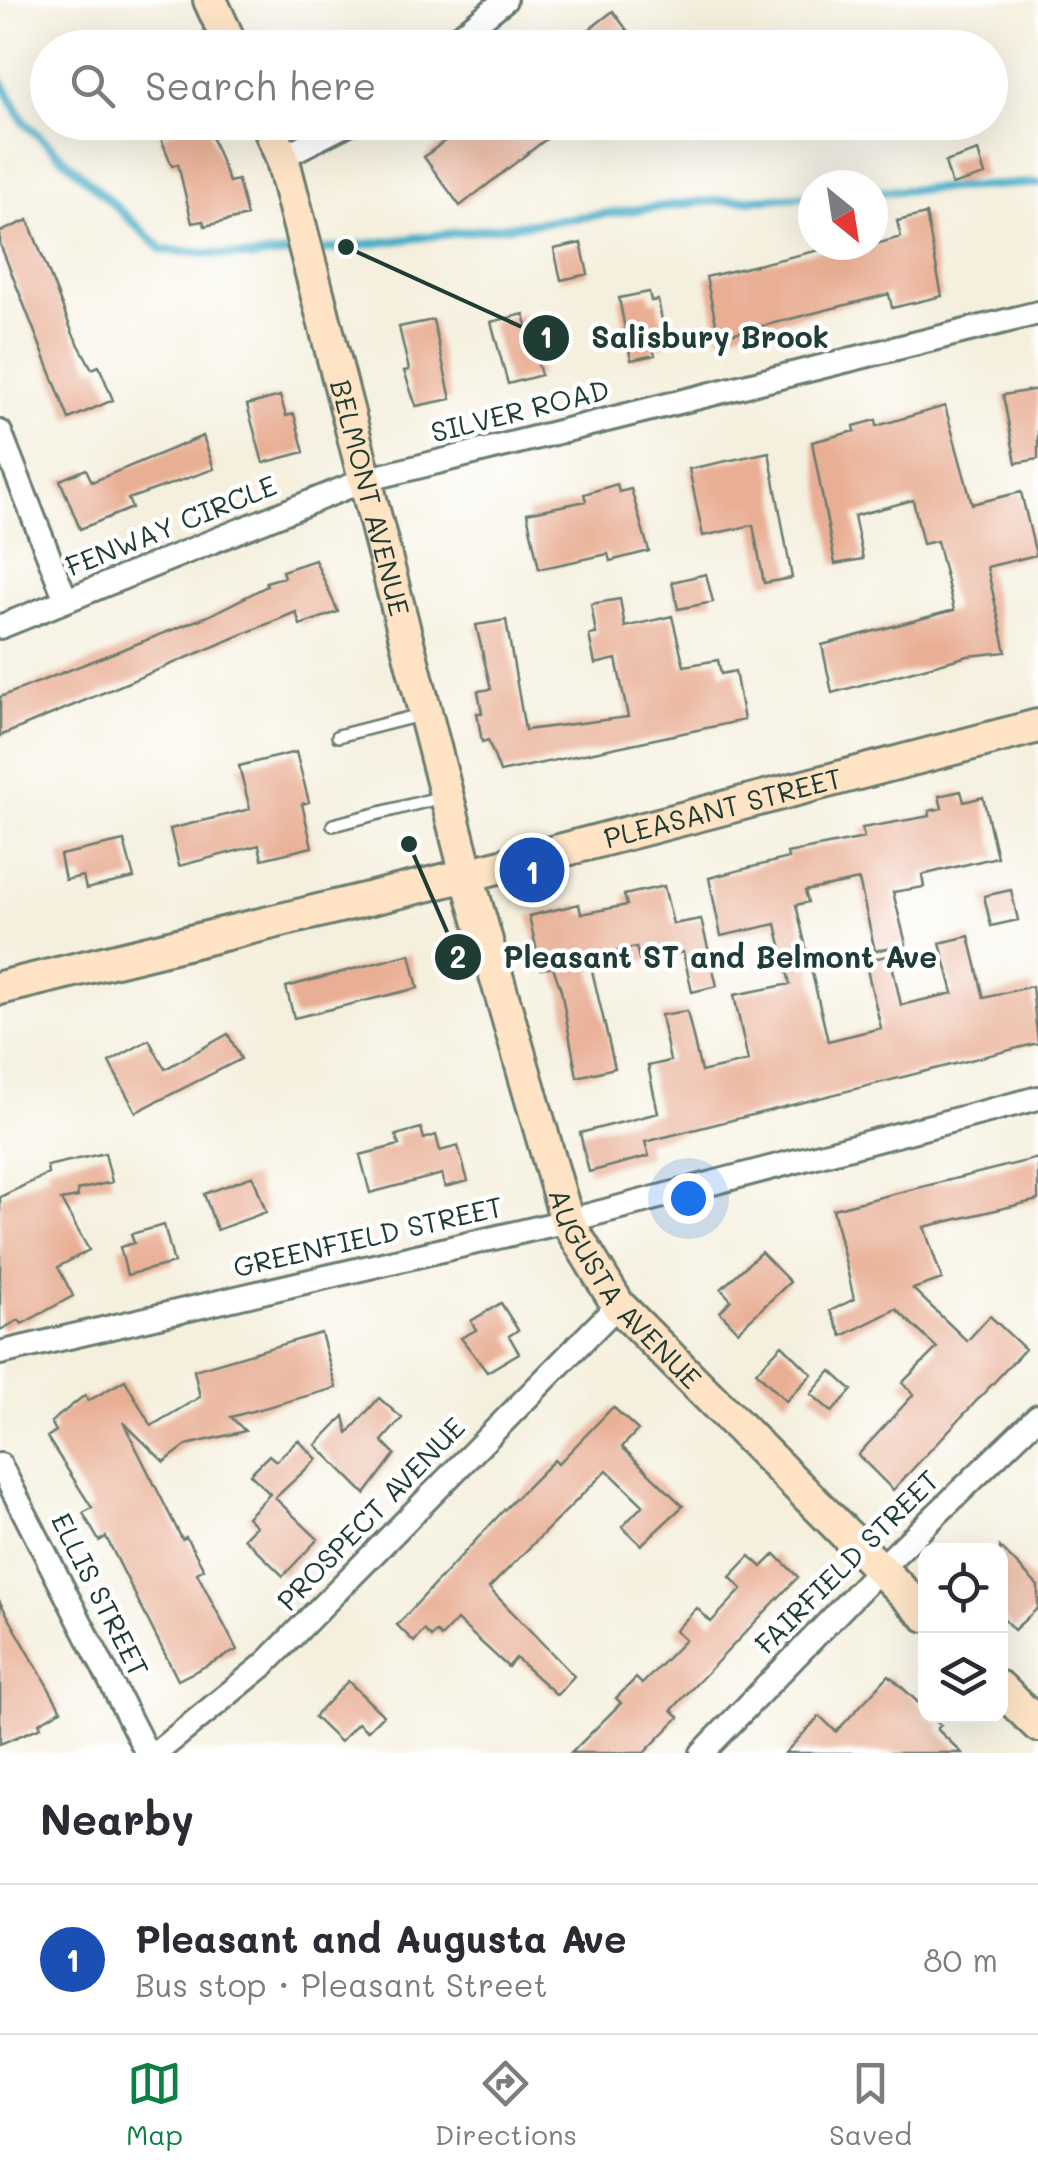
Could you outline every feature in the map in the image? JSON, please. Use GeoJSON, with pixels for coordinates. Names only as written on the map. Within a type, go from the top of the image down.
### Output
{"type":"FeatureCollection","features":[{"type":"Feature","properties":{"kind":"street"},"geometry":{"type":"LineString","coordinates":[[210,0],[224,30]]}},
{"type":"Feature","properties":{"kind":"street"},"geometry":{"type":"LineString","coordinates":[[468,30],[505,0]]}},
{"type":"Feature","properties":{"kind":"street","name":"BELMONT AVENUE"},"geometry":{"type":"LineString","coordinates":[[274,140],[282,157],[467,875]]}},
{"type":"Feature","properties":{"kind":"street"},"geometry":{"type":"LineString","coordinates":[[282,157],[316,140]]}},
{"type":"Feature","properties":{"kind":"street","name":"SILVER ROAD"},"geometry":{"type":"LineString","coordinates":[[365,480],[1038,313]]}},
{"type":"Feature","properties":{"kind":"street"},"geometry":{"type":"LineString","coordinates":[[0,432],[66,600]]}},
{"type":"Feature","properties":{"kind":"street","name":"FENWAY CIRCLE"},"geometry":{"type":"LineString","coordinates":[[0,627],[365,480]]}},
{"type":"Feature","properties":{"kind":"street","name":"PLEASANT STREET"},"geometry":{"type":"LineString","coordinates":[[0,988],[467,875],[1038,726]]}},
{"type":"Feature","properties":{"kind":"street","name":"AUGUSTA AVENUE"},"geometry":{"type":"LineString","coordinates":[[467,875],[566,1221],[618,1305],[918,1607]]}},
{"type":"Feature","properties":{"kind":"street","name":"GREENFIELD STREET"},"geometry":{"type":"LineString","coordinates":[[0,1353],[566,1221],[1038,1098]]}},
{"type":"Feature","properties":{"kind":"street","name":"PROSPECT AVENUE"},"geometry":{"type":"LineString","coordinates":[[156,1753],[265,1664],[618,1305]]}},
{"type":"Feature","properties":{"kind":"street","name":"FAIRFIELD STREET"},"geometry":{"type":"LineString","coordinates":[[702,1753],[879,1570],[1038,1416]]}},
{"type":"Feature","properties":{"kind":"street","name":"ELLIS STREET"},"geometry":{"type":"LineString","coordinates":[[0,1465],[147,1753]]}},
{"type":"Feature","properties":{"kind":"street"},"geometry":{"type":"LineString","coordinates":[[1008,1696],[1038,1725]]}},
{"type":"Feature","properties":{"kind":"lane"},"geometry":{"type":"LineString","coordinates":[[338,736],[424,714]]}},
{"type":"Feature","properties":{"kind":"lane"},"geometry":{"type":"LineString","coordinates":[[334,824],[446,796]]}},
{"type":"Feature","properties":{"kind":"building"},"geometry":{"type":"Polygon","coordinates":[[[613,11],[627,30],[588,30],[613,11]]]}},
{"type":"Feature","properties":{"kind":"building"},"geometry":{"type":"Polygon","coordinates":[[[162,140],[213,140],[229,182],[238,180],[247,216],[205,226],[203,221],[192,223],[178,164],[172,166],[162,140]]]}},
{"type":"Feature","properties":{"kind":"building"},"geometry":{"type":"Polygon","coordinates":[[[446,140],[545,140],[460,206],[424,157],[446,140]]]}},
{"type":"Feature","properties":{"kind":"building"},"geometry":{"type":"Polygon","coordinates":[[[978,151],[985,175],[952,185],[945,162],[978,151]]]}},
{"type":"Feature","properties":{"kind":"building"},"geometry":{"type":"Polygon","coordinates":[[[926,214],[942,296],[892,308],[889,294],[719,337],[706,277],[798,255],[798,260],[888,260],[888,241],[901,237],[897,221],[926,214]]]}},
{"type":"Feature","properties":{"kind":"building"},"geometry":{"type":"Polygon","coordinates":[[[28,220],[73,334],[92,369],[99,366],[113,400],[69,419],[0,244],[0,232],[28,220]]]}},
{"type":"Feature","properties":{"kind":"building"},"geometry":{"type":"Polygon","coordinates":[[[581,243],[588,274],[561,280],[554,249],[581,243]]]}},
{"type":"Feature","properties":{"kind":"building"},"geometry":{"type":"Polygon","coordinates":[[[649,292],[651,301],[658,300],[667,345],[653,348],[655,355],[631,360],[619,298],[649,292]]]}},
{"type":"Feature","properties":{"kind":"building"},"geometry":{"type":"Polygon","coordinates":[[[524,314],[541,375],[508,384],[491,322],[524,314]]]}},
{"type":"Feature","properties":{"kind":"building"},"geometry":{"type":"Polygon","coordinates":[[[433,320],[451,399],[416,406],[404,371],[409,370],[399,327],[433,320]]]}},
{"type":"Feature","properties":{"kind":"building"},"geometry":{"type":"Polygon","coordinates":[[[1038,389],[1038,459],[1016,463],[1003,395],[1038,389]]]}},
{"type":"Feature","properties":{"kind":"building"},"geometry":{"type":"Polygon","coordinates":[[[280,396],[286,416],[294,414],[304,452],[263,463],[247,405],[280,396]]]}},
{"type":"Feature","properties":{"kind":"building"},"geometry":{"type":"Polygon","coordinates":[[[945,406],[972,504],[1021,492],[1036,555],[987,567],[1006,652],[968,656],[832,693],[822,645],[954,610],[937,541],[923,544],[913,500],[854,516],[863,559],[835,564],[812,442],[855,431],[854,426],[876,420],[877,426],[945,406]]]}},
{"type":"Feature","properties":{"kind":"building"},"geometry":{"type":"Polygon","coordinates":[[[203,436],[214,469],[128,499],[132,508],[80,529],[60,480],[86,469],[92,482],[203,436]]]}},
{"type":"Feature","properties":{"kind":"building"},"geometry":{"type":"Polygon","coordinates":[[[769,452],[792,578],[764,583],[753,525],[703,536],[689,469],[769,452]]]}},
{"type":"Feature","properties":{"kind":"building"},"geometry":{"type":"Polygon","coordinates":[[[617,484],[619,492],[631,489],[649,551],[610,561],[608,554],[539,569],[527,513],[586,501],[584,494],[617,484]]]}},
{"type":"Feature","properties":{"kind":"building"},"geometry":{"type":"Polygon","coordinates":[[[315,560],[338,612],[300,625],[296,612],[0,736],[0,697],[208,616],[267,586],[266,582],[284,577],[282,571],[315,560]]]}},
{"type":"Feature","properties":{"kind":"building"},"geometry":{"type":"Polygon","coordinates":[[[706,574],[713,602],[678,609],[672,582],[706,574]]]}},
{"type":"Feature","properties":{"kind":"building"},"geometry":{"type":"Polygon","coordinates":[[[620,599],[625,627],[672,616],[684,666],[718,660],[721,674],[735,671],[744,720],[500,772],[488,740],[482,742],[477,713],[482,713],[478,691],[491,689],[476,625],[506,620],[525,730],[628,717],[616,659],[595,664],[589,635],[596,634],[591,604],[620,599]]]}},
{"type":"Feature","properties":{"kind":"building"},"geometry":{"type":"Polygon","coordinates":[[[296,752],[309,802],[302,804],[312,847],[262,859],[259,845],[179,866],[170,829],[250,809],[239,766],[296,752]]]}},
{"type":"Feature","properties":{"kind":"building"},"geometry":{"type":"Polygon","coordinates":[[[961,791],[964,802],[983,797],[997,857],[922,875],[924,887],[893,892],[906,944],[875,951],[859,880],[805,891],[808,902],[796,905],[828,1041],[881,1028],[865,961],[890,955],[901,1005],[953,993],[940,943],[969,936],[984,998],[1032,986],[1038,1043],[645,1142],[649,1156],[589,1172],[580,1133],[658,1113],[648,1066],[670,1061],[661,1015],[687,1011],[701,1072],[748,1061],[734,995],[790,984],[776,924],[721,936],[709,878],[788,858],[787,853],[864,838],[862,828],[930,816],[929,811],[942,808],[939,796],[961,791]]]}},
{"type":"Feature","properties":{"kind":"building"},"geometry":{"type":"Polygon","coordinates":[[[124,841],[134,878],[86,889],[83,876],[65,880],[60,855],[124,841]]]}},
{"type":"Feature","properties":{"kind":"building"},"geometry":{"type":"Polygon","coordinates":[[[664,886],[673,924],[701,919],[717,986],[692,992],[683,952],[640,962],[636,947],[589,958],[615,1068],[577,1077],[561,990],[553,967],[541,969],[529,916],[579,904],[581,914],[627,905],[624,895],[664,886]]]}},
{"type":"Feature","properties":{"kind":"building"},"geometry":{"type":"Polygon","coordinates":[[[1011,890],[1018,920],[991,926],[984,896],[1011,890]]]}},
{"type":"Feature","properties":{"kind":"building"},"geometry":{"type":"Polygon","coordinates":[[[410,954],[418,988],[294,1018],[286,987],[410,954]]]}},
{"type":"Feature","properties":{"kind":"building"},"geometry":{"type":"Polygon","coordinates":[[[228,1034],[241,1059],[136,1112],[109,1062],[149,1040],[165,1069],[228,1034]]]}},
{"type":"Feature","properties":{"kind":"building"},"geometry":{"type":"Polygon","coordinates":[[[421,1128],[424,1139],[436,1135],[440,1151],[458,1146],[468,1181],[445,1187],[442,1174],[370,1193],[360,1155],[399,1145],[396,1135],[421,1128]]]}},
{"type":"Feature","properties":{"kind":"building"},"geometry":{"type":"Polygon","coordinates":[[[105,1153],[112,1182],[77,1190],[78,1197],[61,1200],[89,1250],[58,1267],[73,1296],[22,1324],[19,1320],[0,1330],[0,1197],[48,1174],[47,1166],[105,1153]]]}},
{"type":"Feature","properties":{"kind":"building"},"geometry":{"type":"Polygon","coordinates":[[[1038,1158],[1038,1200],[924,1227],[942,1279],[913,1289],[967,1341],[990,1316],[1025,1349],[893,1490],[858,1455],[914,1394],[902,1383],[937,1348],[896,1309],[842,1336],[830,1311],[854,1299],[833,1209],[1038,1158]]]}},
{"type":"Feature","properties":{"kind":"building"},"geometry":{"type":"Polygon","coordinates":[[[253,1176],[266,1212],[217,1230],[204,1194],[253,1176]]]}},
{"type":"Feature","properties":{"kind":"building"},"geometry":{"type":"Polygon","coordinates":[[[164,1225],[174,1263],[127,1275],[120,1247],[134,1243],[131,1234],[164,1225]]]}},
{"type":"Feature","properties":{"kind":"building"},"geometry":{"type":"Polygon","coordinates":[[[761,1252],[790,1282],[738,1331],[720,1312],[731,1300],[721,1289],[761,1252]]]}},
{"type":"Feature","properties":{"kind":"building"},"geometry":{"type":"Polygon","coordinates":[[[501,1303],[518,1330],[509,1336],[519,1353],[487,1372],[461,1338],[476,1330],[471,1321],[501,1303]]]}},
{"type":"Feature","properties":{"kind":"building"},"geometry":{"type":"Polygon","coordinates":[[[321,1333],[336,1388],[231,1417],[245,1431],[187,1445],[164,1462],[123,1422],[182,1539],[186,1537],[204,1569],[197,1573],[237,1650],[178,1680],[106,1537],[99,1541],[83,1513],[92,1508],[47,1437],[56,1431],[51,1422],[85,1395],[88,1401],[125,1380],[151,1426],[200,1397],[194,1370],[321,1333]]]}},
{"type":"Feature","properties":{"kind":"building"},"geometry":{"type":"Polygon","coordinates":[[[782,1345],[812,1374],[786,1401],[756,1372],[782,1345]]]}},
{"type":"Feature","properties":{"kind":"building"},"geometry":{"type":"Polygon","coordinates":[[[831,1371],[852,1390],[832,1412],[811,1394],[831,1371]]]}},
{"type":"Feature","properties":{"kind":"building"},"geometry":{"type":"Polygon","coordinates":[[[379,1398],[402,1418],[382,1441],[395,1454],[365,1494],[316,1445],[344,1416],[348,1433],[379,1398]]]}},
{"type":"Feature","properties":{"kind":"building"},"geometry":{"type":"Polygon","coordinates":[[[613,1407],[638,1430],[622,1447],[683,1506],[641,1545],[622,1527],[643,1505],[607,1470],[489,1588],[574,1676],[557,1695],[516,1658],[508,1667],[457,1620],[441,1637],[436,1632],[431,1637],[424,1630],[414,1642],[397,1625],[502,1512],[554,1460],[558,1464],[613,1407]]]}},
{"type":"Feature","properties":{"kind":"building"},"geometry":{"type":"Polygon","coordinates":[[[298,1440],[317,1459],[275,1498],[318,1539],[283,1576],[244,1538],[256,1526],[247,1517],[270,1494],[250,1474],[269,1455],[276,1461],[298,1440]]]}},
{"type":"Feature","properties":{"kind":"building"},"geometry":{"type":"Polygon","coordinates":[[[775,1554],[798,1577],[672,1710],[679,1717],[644,1753],[571,1753],[621,1703],[616,1698],[636,1678],[642,1684],[685,1640],[675,1631],[697,1608],[711,1622],[742,1589],[730,1577],[750,1556],[762,1567],[775,1554]]]}},
{"type":"Feature","properties":{"kind":"building"},"geometry":{"type":"Polygon","coordinates":[[[1008,1555],[1038,1586],[1038,1608],[1014,1630],[1008,1624],[1008,1555]]]}},
{"type":"Feature","properties":{"kind":"building"},"geometry":{"type":"Polygon","coordinates":[[[0,1602],[61,1710],[39,1723],[41,1727],[0,1744],[0,1602]]]}},
{"type":"Feature","properties":{"kind":"building"},"geometry":{"type":"Polygon","coordinates":[[[889,1675],[918,1702],[918,1723],[941,1725],[937,1729],[962,1753],[785,1753],[820,1716],[836,1732],[889,1675]]]}},
{"type":"Feature","properties":{"kind":"building"},"geometry":{"type":"Polygon","coordinates":[[[348,1681],[383,1715],[367,1731],[358,1723],[340,1742],[314,1717],[348,1681]]]}},
{"type":"Feature","properties":{"kind":"waterway"},"geometry":{"type":"LineString","coordinates":[[0,79],[30,128]]}},
{"type":"Feature","properties":{"kind":"waterway"},"geometry":{"type":"LineString","coordinates":[[44,140],[163,250],[253,257],[299,252]]}},
{"type":"Feature","properties":{"kind":"waterway"},"geometry":{"type":"LineString","coordinates":[[888,191],[1038,183]]}},
{"type":"Feature","properties":{"kind":"waterway"},"geometry":{"type":"LineString","coordinates":[[314,251],[698,202],[798,197]]}},
{"type":"Feature","properties":{"kind":"place","name":"Salisbury Brook"},"geometry":{"type":"Point","coordinates":[346,247]}},
{"type":"Feature","properties":{"kind":"place","name":"Pleasant ST and Belmont Ave"},"geometry":{"type":"Point","coordinates":[409,844]}},
{"type":"Feature","properties":{"kind":"place","name":"Pleasant and Augusta Ave"},"geometry":{"type":"Point","coordinates":[532,870]}}]}
